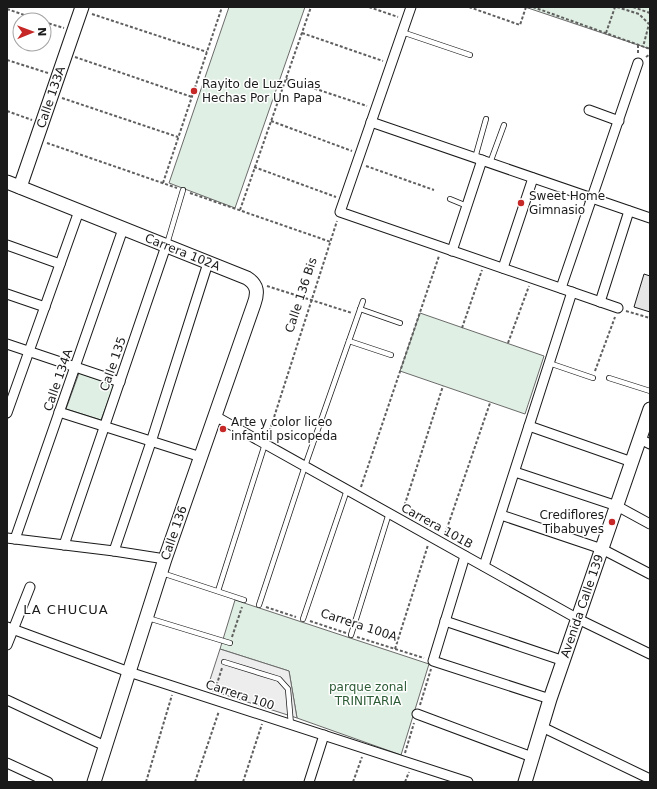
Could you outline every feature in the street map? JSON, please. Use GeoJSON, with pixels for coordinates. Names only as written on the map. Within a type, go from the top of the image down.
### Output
{"type":"FeatureCollection","features":[{"type":"Feature","properties":{"kind":"street"},"geometry":{"type":"LineString","coordinates":[[411,7],[340,212],[618,308]]}},
{"type":"Feature","properties":{"kind":"street","name":"Calle 133A"},"geometry":{"type":"LineString","coordinates":[[20,187],[81,9]]}},
{"type":"Feature","properties":{"kind":"street"},"geometry":{"type":"LineString","coordinates":[[561,288],[638,63]]}},
{"type":"Feature","properties":{"kind":"street"},"geometry":{"type":"LineString","coordinates":[[589,110],[619,121]]}},
{"type":"Feature","properties":{"kind":"street"},"geometry":{"type":"LineString","coordinates":[[371,122],[650,218]]}},
{"type":"Feature","properties":{"kind":"street"},"geometry":{"type":"LineString","coordinates":[[452,251],[482,160]]}},
{"type":"Feature","properties":{"kind":"street"},"geometry":{"type":"LineString","coordinates":[[503,268],[533,178]]}},
{"type":"Feature","properties":{"kind":"street","name":"Carrera 102A"},"geometry":{"type":"LineString","coordinates":[[7,182],[247,278],[256,286]]}},
{"type":"Feature","properties":{"kind":"street"},"geometry":{"type":"LineString","coordinates":[[7,413],[79,211]]}},
{"type":"Feature","properties":{"kind":"street"},"geometry":{"type":"LineString","coordinates":[[600,302],[629,211]]}},
{"type":"Feature","properties":{"kind":"street","name":"Calle 134A"},"geometry":{"type":"LineString","coordinates":[[11,539],[59,412],[123,229]]}},
{"type":"Feature","properties":{"kind":"street"},"geometry":{"type":"LineString","coordinates":[[7,245],[60,264]]}},
{"type":"Feature","properties":{"kind":"street","name":"Calle 135"},"geometry":{"type":"LineString","coordinates":[[64,545],[166,246]]}},
{"type":"Feature","properties":{"kind":"street"},"geometry":{"type":"LineString","coordinates":[[114,551],[151,442],[208,263]]}},
{"type":"Feature","properties":{"kind":"street","name":"Calle 136"},"geometry":{"type":"LineString","coordinates":[[94,782],[165,559],[257,297],[256,286]]}},
{"type":"Feature","properties":{"kind":"street"},"geometry":{"type":"LineString","coordinates":[[484,566],[572,292]]}},
{"type":"Feature","properties":{"kind":"street"},"geometry":{"type":"LineString","coordinates":[[7,294],[45,307]]}},
{"type":"Feature","properties":{"kind":"street"},"geometry":{"type":"LineString","coordinates":[[7,344],[120,382]]}},
{"type":"Feature","properties":{"kind":"street","name":"Avenida Calle 139"},"geometry":{"type":"LineString","coordinates":[[525,782],[550,699],[632,462],[645,441],[650,409]]}},
{"type":"Feature","properties":{"kind":"street"},"geometry":{"type":"LineString","coordinates":[[59,412],[201,457]]}},
{"type":"Feature","properties":{"kind":"street","name":"Carrera 101B"},"geometry":{"type":"LineString","coordinates":[[215,416],[578,619],[650,654]]}},
{"type":"Feature","properties":{"kind":"street"},"geometry":{"type":"LineString","coordinates":[[529,426],[632,462]]}},
{"type":"Feature","properties":{"kind":"street"},"geometry":{"type":"LineString","coordinates":[[515,472],[617,506],[650,524]]}},
{"type":"Feature","properties":{"kind":"street"},"geometry":{"type":"LineString","coordinates":[[501,516],[602,549],[650,574]]}},
{"type":"Feature","properties":{"kind":"street"},"geometry":{"type":"LineString","coordinates":[[11,539],[114,551],[165,559]]}},
{"type":"Feature","properties":{"kind":"street"},"geometry":{"type":"LineString","coordinates":[[465,556],[433,661],[550,699]]}},
{"type":"Feature","properties":{"kind":"street"},"geometry":{"type":"LineString","coordinates":[[7,645],[10,628],[30,587]]}},
{"type":"Feature","properties":{"kind":"street"},"geometry":{"type":"LineString","coordinates":[[445,621],[564,661]]}},
{"type":"Feature","properties":{"kind":"street","name":"Carrera 100"},"geometry":{"type":"LineString","coordinates":[[10,628],[129,672],[468,782]]}},
{"type":"Feature","properties":{"kind":"street"},"geometry":{"type":"LineString","coordinates":[[7,700],[105,746]]}},
{"type":"Feature","properties":{"kind":"street"},"geometry":{"type":"LineString","coordinates":[[417,714],[532,757]]}},
{"type":"Feature","properties":{"kind":"street"},"geometry":{"type":"LineString","coordinates":[[542,727],[650,779]]}},
{"type":"Feature","properties":{"kind":"street"},"geometry":{"type":"LineString","coordinates":[[309,782],[324,735]]}},
{"type":"Feature","properties":{"kind":"street"},"geometry":{"type":"LineString","coordinates":[[7,763],[48,782]]}},
{"type":"Feature","properties":{"kind":"lane"},"geometry":{"type":"LineString","coordinates":[[402,32],[470,55]]}},
{"type":"Feature","properties":{"kind":"lane"},"geometry":{"type":"LineString","coordinates":[[482,160],[486,119]]}},
{"type":"Feature","properties":{"kind":"lane"},"geometry":{"type":"LineString","coordinates":[[482,160],[504,125]]}},
{"type":"Feature","properties":{"kind":"lane","name":"Calle 135"},"geometry":{"type":"LineString","coordinates":[[166,246],[183,190]]}},
{"type":"Feature","properties":{"kind":"lane"},"geometry":{"type":"LineString","coordinates":[[450,199],[467,206]]}},
{"type":"Feature","properties":{"kind":"lane"},"geometry":{"type":"LineString","coordinates":[[260,605],[305,466],[363,301]]}},
{"type":"Feature","properties":{"kind":"lane"},"geometry":{"type":"LineString","coordinates":[[360,309],[400,323]]}},
{"type":"Feature","properties":{"kind":"lane"},"geometry":{"type":"LineString","coordinates":[[349,341],[391,355]]}},
{"type":"Feature","properties":{"kind":"lane"},"geometry":{"type":"LineString","coordinates":[[549,363],[593,378]]}},
{"type":"Feature","properties":{"kind":"lane"},"geometry":{"type":"LineString","coordinates":[[609,378],[650,391]]}},
{"type":"Feature","properties":{"kind":"lane"},"geometry":{"type":"LineString","coordinates":[[218,591],[265,444]]}},
{"type":"Feature","properties":{"kind":"lane"},"geometry":{"type":"LineString","coordinates":[[303,619],[347,490]]}},
{"type":"Feature","properties":{"kind":"lane"},"geometry":{"type":"LineString","coordinates":[[351,635],[389,513]]}},
{"type":"Feature","properties":{"kind":"lane"},"geometry":{"type":"LineString","coordinates":[[161,573],[244,600]]}},
{"type":"Feature","properties":{"kind":"lane"},"geometry":{"type":"LineString","coordinates":[[146,617],[230,643]]}},
{"type":"Feature","properties":{"kind":"lane"},"geometry":{"type":"LineString","coordinates":[[224,662],[279,679],[288,689],[291,724]]}},
{"type":"Feature","properties":{"kind":"path"},"geometry":{"type":"LineString","coordinates":[[163,183],[221,7]]}},
{"type":"Feature","properties":{"kind":"path"},"geometry":{"type":"LineString","coordinates":[[240,210],[311,7]]}},
{"type":"Feature","properties":{"kind":"path"},"geometry":{"type":"LineString","coordinates":[[369,7],[407,20]]}},
{"type":"Feature","properties":{"kind":"path"},"geometry":{"type":"LineString","coordinates":[[469,7],[520,25],[526,7]]}},
{"type":"Feature","properties":{"kind":"path"},"geometry":{"type":"LineString","coordinates":[[533,7],[650,49]]}},
{"type":"Feature","properties":{"kind":"path"},"geometry":{"type":"LineString","coordinates":[[606,33],[616,7],[640,14],[648,24],[643,47]]}},
{"type":"Feature","properties":{"kind":"path"},"geometry":{"type":"LineString","coordinates":[[633,7],[650,13]]}},
{"type":"Feature","properties":{"kind":"path"},"geometry":{"type":"LineString","coordinates":[[81,9],[207,52]]}},
{"type":"Feature","properties":{"kind":"path"},"geometry":{"type":"LineString","coordinates":[[52,25],[73,32]]}},
{"type":"Feature","properties":{"kind":"path"},"geometry":{"type":"LineString","coordinates":[[302,32],[392,64]]}},
{"type":"Feature","properties":{"kind":"path"},"geometry":{"type":"LineString","coordinates":[[66,54],[192,97]]}},
{"type":"Feature","properties":{"kind":"path"},"geometry":{"type":"LineString","coordinates":[[7,60],[58,76]]}},
{"type":"Feature","properties":{"kind":"path"},"geometry":{"type":"LineString","coordinates":[[286,79],[376,108]]}},
{"type":"Feature","properties":{"kind":"path"},"geometry":{"type":"LineString","coordinates":[[51,94],[178,136]]}},
{"type":"Feature","properties":{"kind":"path"},"geometry":{"type":"LineString","coordinates":[[7,111],[42,123]]}},
{"type":"Feature","properties":{"kind":"path"},"geometry":{"type":"LineString","coordinates":[[271,121],[434,190]]}},
{"type":"Feature","properties":{"kind":"path"},"geometry":{"type":"LineString","coordinates":[[36,139],[331,242]]}},
{"type":"Feature","properties":{"kind":"path"},"geometry":{"type":"LineString","coordinates":[[254,167],[344,200]]}},
{"type":"Feature","properties":{"kind":"path","name":"Calle 136 Bis"},"geometry":{"type":"LineString","coordinates":[[265,444],[340,212]]}},
{"type":"Feature","properties":{"kind":"path"},"geometry":{"type":"LineString","coordinates":[[358,496],[442,248]]}},
{"type":"Feature","properties":{"kind":"path"},"geometry":{"type":"LineString","coordinates":[[462,328],[484,262]]}},
{"type":"Feature","properties":{"kind":"path"},"geometry":{"type":"LineString","coordinates":[[508,343],[532,278]]}},
{"type":"Feature","properties":{"kind":"path"},"geometry":{"type":"LineString","coordinates":[[256,286],[269,286],[358,315]]}},
{"type":"Feature","properties":{"kind":"path"},"geometry":{"type":"LineString","coordinates":[[593,378],[618,308],[650,318]]}},
{"type":"Feature","properties":{"kind":"path"},"geometry":{"type":"LineString","coordinates":[[400,519],[443,386]]}},
{"type":"Feature","properties":{"kind":"path"},"geometry":{"type":"LineString","coordinates":[[442,543],[490,402]]}},
{"type":"Feature","properties":{"kind":"path"},"geometry":{"type":"LineString","coordinates":[[395,649],[431,537]]}},
{"type":"Feature","properties":{"kind":"path","name":"Carrera 100A"},"geometry":{"type":"LineString","coordinates":[[260,605],[433,661]]}},
{"type":"Feature","properties":{"kind":"path"},"geometry":{"type":"LineString","coordinates":[[146,782],[175,687]]}},
{"type":"Feature","properties":{"kind":"path"},"geometry":{"type":"LineString","coordinates":[[195,782],[222,702]]}},
{"type":"Feature","properties":{"kind":"path"},"geometry":{"type":"LineString","coordinates":[[243,782],[265,716]]}},
{"type":"Feature","properties":{"kind":"path"},"geometry":{"type":"LineString","coordinates":[[353,782],[365,748]]}},
{"type":"Feature","properties":{"kind":"green space"},"geometry":{"type":"Polygon","coordinates":[[[229,7],[305,7],[235,208],[169,183],[229,7]]]}},
{"type":"Feature","properties":{"kind":"green space"},"geometry":{"type":"Polygon","coordinates":[[[525,7],[650,7],[650,49],[525,7]]]}},
{"type":"Feature","properties":{"kind":"green space"},"geometry":{"type":"Polygon","coordinates":[[[420,313],[544,356],[525,414],[400,371],[420,313]]]}},
{"type":"Feature","properties":{"kind":"green space"},"geometry":{"type":"Polygon","coordinates":[[[79,373],[114,385],[101,420],[66,409],[79,373]]]}},
{"type":"Feature","properties":{"kind":"green space","name":"parque zonal TRINITARIA"},"geometry":{"type":"Polygon","coordinates":[[[235,600],[429,664],[401,755],[297,718],[289,671],[220,649],[235,600]]]}},
{"type":"Feature","properties":{"kind":"shaded area"},"geometry":{"type":"Polygon","coordinates":[[[220,649],[289,671],[297,718],[207,689],[220,649]]]}},
{"type":"Feature","properties":{"kind":"building"},"geometry":{"type":"Polygon","coordinates":[[[644,274],[650,276],[650,312],[634,307],[644,274]]]}},
{"type":"Feature","properties":{"kind":"place","name":"Rayito de Luz Guias Hechas Por Un Papa"},"geometry":{"type":"Point","coordinates":[194,91]}},
{"type":"Feature","properties":{"kind":"place","name":"Sweet Home Gimnasio"},"geometry":{"type":"Point","coordinates":[521,203]}},
{"type":"Feature","properties":{"kind":"place","name":"Arte y color liceo infantil psicopeda"},"geometry":{"type":"Point","coordinates":[223,429]}},
{"type":"Feature","properties":{"kind":"place","name":"Crediflores Tibabuyes"},"geometry":{"type":"Point","coordinates":[612,522]}},
{"type":"Feature","properties":{"kind":"district","name":"LA CHUCUA"},"geometry":{"type":"Point","coordinates":[66,609]}}]}
